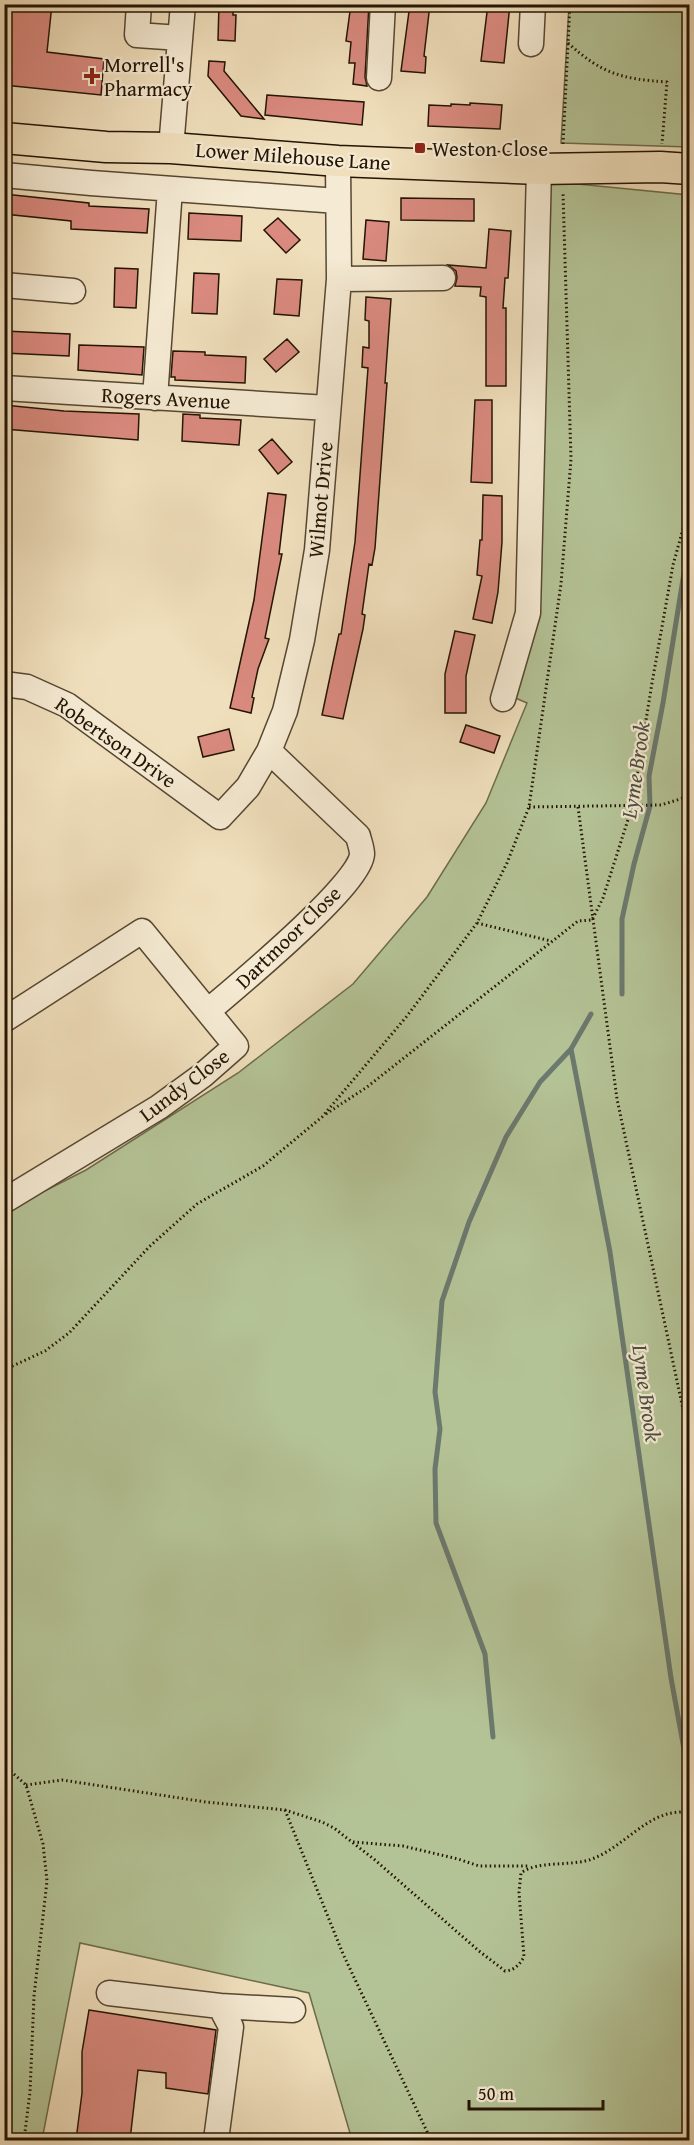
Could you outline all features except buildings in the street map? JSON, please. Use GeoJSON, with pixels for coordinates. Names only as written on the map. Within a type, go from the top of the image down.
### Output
{"type":"FeatureCollection","features":[{"type":"Feature","properties":{"kind":"main road","name":"Lower Milehouse Lane"},"geometry":{"type":"LineString","coordinates":[[4,138],[106,147],[171,148],[338,161],[551,169],[660,167],[690,169]]}},
{"type":"Feature","properties":{"kind":"street"},"geometry":{"type":"LineString","coordinates":[[140,4],[137,35],[180,38]]}},
{"type":"Feature","properties":{"kind":"street"},"geometry":{"type":"LineString","coordinates":[[171,148],[183,4]]}},
{"type":"Feature","properties":{"kind":"street"},"geometry":{"type":"LineString","coordinates":[[379,78],[383,4]]}},
{"type":"Feature","properties":{"kind":"street"},"geometry":{"type":"LineString","coordinates":[[531,44],[533,4]]}},
{"type":"Feature","properties":{"kind":"street","name":"Wilmot Drive"},"geometry":{"type":"LineString","coordinates":[[220,817],[248,787],[269,752],[285,711],[306,617],[317,550],[339,279],[338,161]]}},
{"type":"Feature","properties":{"kind":"street"},"geometry":{"type":"LineString","coordinates":[[503,699],[528,613],[551,169]]}},
{"type":"Feature","properties":{"kind":"street","name":"Lower Milehouse Lane"},"geometry":{"type":"LineString","coordinates":[[4,175],[338,201]]}},
{"type":"Feature","properties":{"kind":"street"},"geometry":{"type":"LineString","coordinates":[[155,398],[170,189]]}},
{"type":"Feature","properties":{"kind":"street"},"geometry":{"type":"LineString","coordinates":[[339,279],[443,278]]}},
{"type":"Feature","properties":{"kind":"street"},"geometry":{"type":"LineString","coordinates":[[4,285],[73,291]]}},
{"type":"Feature","properties":{"kind":"street","name":"Rogers Avenue"},"geometry":{"type":"LineString","coordinates":[[4,388],[328,408]]}},
{"type":"Feature","properties":{"kind":"street","name":"Robertson Drive"},"geometry":{"type":"LineString","coordinates":[[4,684],[27,687],[67,705],[220,817]]}},
{"type":"Feature","properties":{"kind":"street","name":"Dartmoor Close"},"geometry":{"type":"LineString","coordinates":[[208,1011],[310,922],[354,873],[362,855],[358,836],[269,752]]}},
{"type":"Feature","properties":{"kind":"street","name":"Lundy Close"},"geometry":{"type":"LineString","coordinates":[[4,1020],[142,931],[236,1046],[159,1107],[4,1201]]}},
{"type":"Feature","properties":{"kind":"street"},"geometry":{"type":"LineString","coordinates":[[109,1993],[220,2006],[293,2010]]}},
{"type":"Feature","properties":{"kind":"street"},"geometry":{"type":"LineString","coordinates":[[216,2140],[231,2027],[220,2006]]}},
{"type":"Feature","properties":{"kind":"path"},"geometry":{"type":"LineString","coordinates":[[322,1117],[407,1016],[477,923],[507,864],[529,807],[561,584],[571,459],[551,169],[568,43],[570,4]]}},
{"type":"Feature","properties":{"kind":"path"},"geometry":{"type":"LineString","coordinates":[[568,43],[586,58],[614,74],[629,79],[667,82],[660,167]]}},
{"type":"Feature","properties":{"kind":"path"},"geometry":{"type":"LineString","coordinates":[[592,920],[603,898],[632,807],[673,565],[686,518],[690,487]]}},
{"type":"Feature","properties":{"kind":"path"},"geometry":{"type":"LineString","coordinates":[[529,807],[661,806],[690,796]]}},
{"type":"Feature","properties":{"kind":"path"},"geometry":{"type":"LineString","coordinates":[[578,807],[617,1099],[690,1442]]}},
{"type":"Feature","properties":{"kind":"path"},"geometry":{"type":"LineString","coordinates":[[4,1370],[45,1351],[69,1333],[149,1247],[197,1204],[263,1166],[322,1117],[367,1087],[578,921],[592,920]]}},
{"type":"Feature","properties":{"kind":"path"},"geometry":{"type":"LineString","coordinates":[[477,923],[552,942]]}},
{"type":"Feature","properties":{"kind":"path"},"geometry":{"type":"LineString","coordinates":[[4,1765],[26,1785],[43,1844],[47,1881],[34,1996],[30,2092],[24,2140]]}},
{"type":"Feature","properties":{"kind":"path"},"geometry":{"type":"LineString","coordinates":[[26,1785],[62,1780],[206,1802],[285,1810],[322,1822],[352,1842],[505,1971],[512,1970],[519,1965],[524,1957],[519,1892],[521,1874],[534,1866]]}},
{"type":"Feature","properties":{"kind":"path"},"geometry":{"type":"LineString","coordinates":[[285,1810],[343,1954],[431,2140]]}},
{"type":"Feature","properties":{"kind":"path"},"geometry":{"type":"LineString","coordinates":[[352,1842],[404,1846],[479,1866],[567,1864],[590,1860],[611,1851],[664,1815],[690,1811]]}},
{"type":"Feature","properties":{"kind":"green space"},"geometry":{"type":"Polygon","coordinates":[[[569,5],[689,5],[689,147],[561,143],[569,5]]]}},
{"type":"Feature","properties":{"kind":"green space"},"geometry":{"type":"Polygon","coordinates":[[[547,181],[689,195],[689,2140],[352,2140],[309,1993],[80,1943],[42,2140],[5,2140],[5,1211],[86,1170],[238,1073],[353,984],[427,897],[486,803],[527,703],[513,697],[547,181]]]}},
{"type":"Feature","properties":{"kind":"waterway","name":"Lyme Brook"},"geometry":{"type":"LineString","coordinates":[[622,994],[622,919],[650,806],[649,776],[684,573],[690,551]]}},
{"type":"Feature","properties":{"kind":"waterway","name":"Lyme Brook"},"geometry":{"type":"LineString","coordinates":[[591,1014],[571,1049],[610,1252],[671,1678],[690,1782]]}},
{"type":"Feature","properties":{"kind":"waterway"},"geometry":{"type":"LineString","coordinates":[[493,1737],[485,1654],[436,1523],[435,1469],[440,1429],[435,1392],[442,1301],[469,1222],[506,1137],[540,1082],[571,1049]]}},
{"type":"Feature","properties":{"kind":"place","name":"Morrell's Pharmacy"},"geometry":{"type":"Point","coordinates":[92,76]}},
{"type":"Feature","properties":{"kind":"place","name":"Weston Close"},"geometry":{"type":"Point","coordinates":[420,148]}}]}
